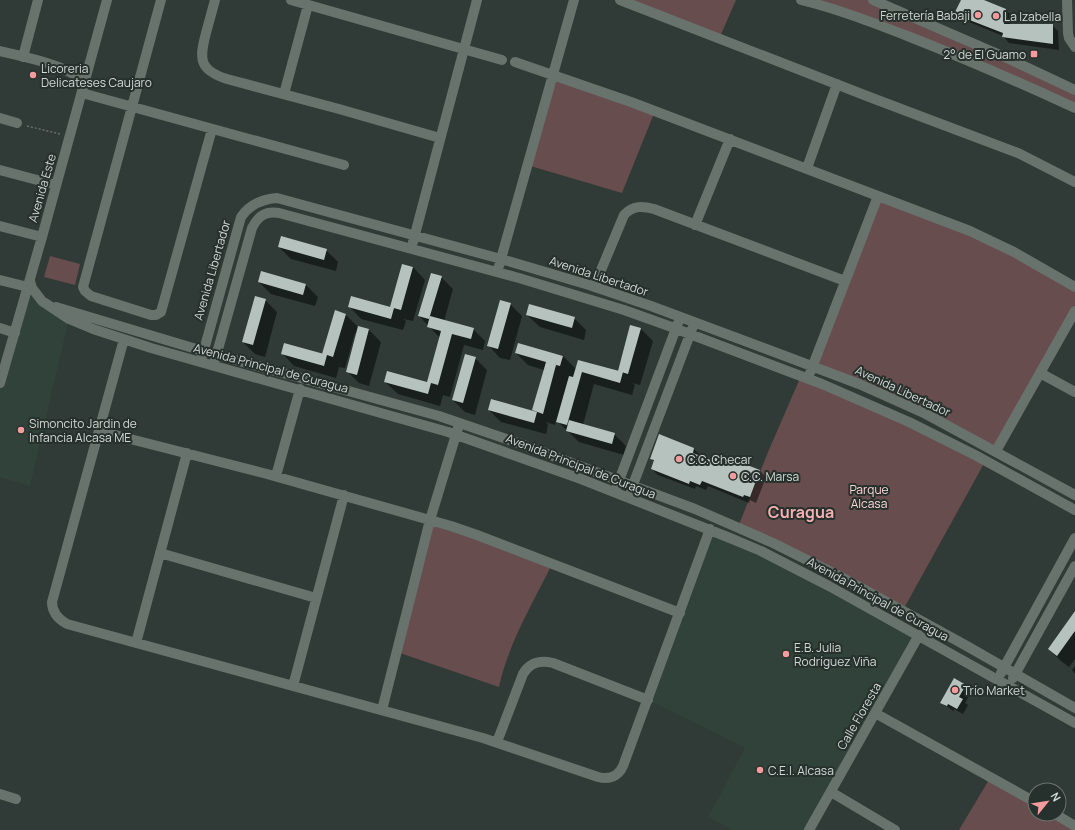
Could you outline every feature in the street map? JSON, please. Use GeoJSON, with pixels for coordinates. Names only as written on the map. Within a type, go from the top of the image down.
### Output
{"type":"FeatureCollection","features":[{"type":"Feature","properties":{"kind":"street"},"geometry":{"type":"LineString","coordinates":[[23,57],[38,0]]}},
{"type":"Feature","properties":{"kind":"street","name":"Avenida Este"},"geometry":{"type":"LineString","coordinates":[[0,383],[29,284],[107,0]]}},
{"type":"Feature","properties":{"kind":"street"},"geometry":{"type":"LineString","coordinates":[[161,0],[84,289],[87,294],[151,315],[159,314],[163,309],[212,129]]}},
{"type":"Feature","properties":{"kind":"street"},"geometry":{"type":"LineString","coordinates":[[215,0],[202,48],[202,58],[204,64],[212,72],[219,76],[440,138]]}},
{"type":"Feature","properties":{"kind":"street"},"geometry":{"type":"LineString","coordinates":[[291,0],[502,60]]}},
{"type":"Feature","properties":{"kind":"street"},"geometry":{"type":"LineString","coordinates":[[411,249],[477,0]]}},
{"type":"Feature","properties":{"kind":"street"},"geometry":{"type":"LineString","coordinates":[[498,272],[574,0]]}},
{"type":"Feature","properties":{"kind":"street"},"geometry":{"type":"LineString","coordinates":[[620,0],[1018,153],[1075,182]]}},
{"type":"Feature","properties":{"kind":"street"},"geometry":{"type":"LineString","coordinates":[[801,0],[838,10],[976,63],[1075,108]]}},
{"type":"Feature","properties":{"kind":"street"},"geometry":{"type":"LineString","coordinates":[[873,0],[1007,58],[1075,90]]}},
{"type":"Feature","properties":{"kind":"street"},"geometry":{"type":"LineString","coordinates":[[1067,0],[1068,34],[1075,47]]}},
{"type":"Feature","properties":{"kind":"street"},"geometry":{"type":"LineString","coordinates":[[284,94],[308,5]]}},
{"type":"Feature","properties":{"kind":"street"},"geometry":{"type":"LineString","coordinates":[[0,51],[60,67],[78,77],[82,90],[132,107],[344,166]]}},
{"type":"Feature","properties":{"kind":"street"},"geometry":{"type":"LineString","coordinates":[[515,62],[553,74],[730,139],[989,240],[1014,252],[1075,287]]}},
{"type":"Feature","properties":{"kind":"street"},"geometry":{"type":"LineString","coordinates":[[807,168],[837,84]]}},
{"type":"Feature","properties":{"kind":"street"},"geometry":{"type":"LineString","coordinates":[[0,118],[17,123]]}},
{"type":"Feature","properties":{"kind":"street"},"geometry":{"type":"LineString","coordinates":[[694,225],[730,139]]}},
{"type":"Feature","properties":{"kind":"street"},"geometry":{"type":"LineString","coordinates":[[0,170],[56,185]]}},
{"type":"Feature","properties":{"kind":"street"},"geometry":{"type":"LineString","coordinates":[[808,379],[878,196]]}},
{"type":"Feature","properties":{"kind":"street","name":"Avenida Libertador"},"geometry":{"type":"LineString","coordinates":[[200,362],[238,225],[245,212],[256,203],[269,199],[285,200],[501,259],[594,287],[681,317],[859,384],[906,405],[1075,495]]}},
{"type":"Feature","properties":{"kind":"street"},"geometry":{"type":"LineString","coordinates":[[594,287],[623,218],[629,210],[638,206],[648,207],[845,281]]}},
{"type":"Feature","properties":{"kind":"street","name":"Avenida Libertador"},"geometry":{"type":"LineString","coordinates":[[213,366],[254,223],[262,215],[272,212],[498,272],[606,304],[690,334],[846,394],[928,430],[1075,510]]}},
{"type":"Feature","properties":{"kind":"street"},"geometry":{"type":"LineString","coordinates":[[0,226],[42,237]]}},
{"type":"Feature","properties":{"kind":"street"},"geometry":{"type":"LineString","coordinates":[[0,280],[29,284]]}},
{"type":"Feature","properties":{"kind":"street","name":"Avenida Principal de Curagua"},"geometry":{"type":"LineString","coordinates":[[29,284],[37,295],[49,305],[69,319],[81,324],[124,339],[213,366],[300,389],[456,434],[615,492],[710,529],[791,566],[919,635],[1075,723]]}},
{"type":"Feature","properties":{"kind":"street","name":"Avenida Principal de Curagua"},"geometry":{"type":"LineString","coordinates":[[49,305],[204,351],[460,422],[716,517],[773,543],[886,601],[1075,708]]}},
{"type":"Feature","properties":{"kind":"street"},"geometry":{"type":"LineString","coordinates":[[996,452],[1075,311]]}},
{"type":"Feature","properties":{"kind":"street"},"geometry":{"type":"LineString","coordinates":[[615,492],[681,317]]}},
{"type":"Feature","properties":{"kind":"street"},"geometry":{"type":"LineString","coordinates":[[629,498],[694,323]]}},
{"type":"Feature","properties":{"kind":"street"},"geometry":{"type":"LineString","coordinates":[[0,328],[15,332]]}},
{"type":"Feature","properties":{"kind":"street"},"geometry":{"type":"LineString","coordinates":[[124,339],[52,602],[52,609],[56,616],[67,624],[497,742],[607,779],[618,773],[623,766],[710,529]]}},
{"type":"Feature","properties":{"kind":"street"},"geometry":{"type":"LineString","coordinates":[[1040,373],[1075,392]]}},
{"type":"Feature","properties":{"kind":"street"},"geometry":{"type":"LineString","coordinates":[[276,476],[300,389]]}},
{"type":"Feature","properties":{"kind":"street"},"geometry":{"type":"LineString","coordinates":[[382,710],[430,520],[460,422]]}},
{"type":"Feature","properties":{"kind":"street"},"geometry":{"type":"LineString","coordinates":[[99,430],[276,476],[478,535],[680,613]]}},
{"type":"Feature","properties":{"kind":"street"},"geometry":{"type":"LineString","coordinates":[[136,642],[187,453]]}},
{"type":"Feature","properties":{"kind":"street"},"geometry":{"type":"LineString","coordinates":[[293,686],[344,495]]}},
{"type":"Feature","properties":{"kind":"street"},"geometry":{"type":"LineString","coordinates":[[998,679],[1075,538]]}},
{"type":"Feature","properties":{"kind":"street"},"geometry":{"type":"LineString","coordinates":[[160,553],[316,598]]}},
{"type":"Feature","properties":{"kind":"street"},"geometry":{"type":"LineString","coordinates":[[1009,686],[1075,566]]}},
{"type":"Feature","properties":{"kind":"street","name":"Calle Floresta"},"geometry":{"type":"LineString","coordinates":[[809,830],[919,635]]}},
{"type":"Feature","properties":{"kind":"street"},"geometry":{"type":"LineString","coordinates":[[497,742],[523,674],[529,666],[537,662],[542,661],[553,663],[648,700]]}},
{"type":"Feature","properties":{"kind":"street"},"geometry":{"type":"LineString","coordinates":[[875,713],[1027,798]]}},
{"type":"Feature","properties":{"kind":"street"},"geometry":{"type":"LineString","coordinates":[[830,792],[895,830]]}},
{"type":"Feature","properties":{"kind":"street"},"geometry":{"type":"LineString","coordinates":[[0,794],[16,800]]}},
{"type":"Feature","properties":{"kind":"path"},"geometry":{"type":"LineString","coordinates":[[17,123],[70,137]]}},
{"type":"Feature","properties":{"kind":"shaded area","name":"Simoncito Jardin de Infancia Alcasa ME"},"geometry":{"type":"Polygon","coordinates":[[[32,288],[69,319],[30,486],[0,477],[0,383],[32,288]]]}},
{"type":"Feature","properties":{"kind":"shaded area","name":"E.B. Julia Rodríguez Viña"},"geometry":{"type":"Polygon","coordinates":[[[710,529],[919,635],[809,830],[732,830],[708,817],[745,748],[648,700],[710,529]]]}},
{"type":"Feature","properties":{"kind":"green space"},"geometry":{"type":"Polygon","coordinates":[[[620,0],[736,0],[719,39],[620,0]]]}},
{"type":"Feature","properties":{"kind":"green space"},"geometry":{"type":"Polygon","coordinates":[[[801,0],[873,0],[1075,90],[1075,108],[1029,87],[801,0]]]}},
{"type":"Feature","properties":{"kind":"green space"},"geometry":{"type":"Polygon","coordinates":[[[553,74],[655,111],[622,193],[527,165],[553,74]]]}},
{"type":"Feature","properties":{"kind":"green space"},"geometry":{"type":"Polygon","coordinates":[[[878,196],[970,231],[1075,287],[1075,311],[996,451],[812,366],[878,196]]]}},
{"type":"Feature","properties":{"kind":"green space"},"geometry":{"type":"Polygon","coordinates":[[[50,256],[80,264],[75,285],[44,277],[50,256]]]}},
{"type":"Feature","properties":{"kind":"green space","name":"Parque Alcasa"},"geometry":{"type":"Polygon","coordinates":[[[801,376],[986,460],[903,610],[738,527],[801,376]]]}},
{"type":"Feature","properties":{"kind":"green space"},"geometry":{"type":"Polygon","coordinates":[[[430,520],[552,564],[508,655],[499,687],[397,652],[430,520]]]}},
{"type":"Feature","properties":{"kind":"green space"},"geometry":{"type":"Polygon","coordinates":[[[990,778],[1027,798],[1027,822],[1065,822],[1075,830],[959,830],[990,778]]]}},
{"type":"Feature","properties":{"kind":"building"},"geometry":{"type":"Polygon","coordinates":[[[961,0],[984,0],[1006,9],[1004,24],[1053,24],[1053,44],[1002,37],[1003,33],[954,14],[961,0]]]}},
{"type":"Feature","properties":{"kind":"building"},"geometry":{"type":"Polygon","coordinates":[[[281,236],[327,249],[324,260],[278,247],[281,236]]]}},
{"type":"Feature","properties":{"kind":"building"},"geometry":{"type":"Polygon","coordinates":[[[402,264],[413,267],[401,310],[390,307],[402,264]]]}},
{"type":"Feature","properties":{"kind":"building"},"geometry":{"type":"Polygon","coordinates":[[[261,271],[306,284],[303,295],[258,282],[261,271]]]}},
{"type":"Feature","properties":{"kind":"building"},"geometry":{"type":"Polygon","coordinates":[[[431,273],[442,276],[429,319],[418,316],[431,273]]]}},
{"type":"Feature","properties":{"kind":"building"},"geometry":{"type":"Polygon","coordinates":[[[255,296],[266,299],[253,345],[242,342],[255,296]]]}},
{"type":"Feature","properties":{"kind":"building"},"geometry":{"type":"Polygon","coordinates":[[[351,296],[394,308],[391,319],[348,307],[351,296]]]}},
{"type":"Feature","properties":{"kind":"building"},"geometry":{"type":"Polygon","coordinates":[[[500,300],[511,303],[498,349],[487,346],[500,300]]]}},
{"type":"Feature","properties":{"kind":"building"},"geometry":{"type":"Polygon","coordinates":[[[529,304],[575,317],[572,328],[526,315],[529,304]]]}},
{"type":"Feature","properties":{"kind":"building"},"geometry":{"type":"Polygon","coordinates":[[[335,310],[346,314],[333,357],[327,355],[324,366],[281,354],[284,343],[322,353],[335,310]]]}},
{"type":"Feature","properties":{"kind":"building"},"geometry":{"type":"Polygon","coordinates":[[[430,316],[474,328],[471,339],[452,334],[438,385],[431,383],[428,394],[384,382],[387,371],[427,382],[441,331],[427,327],[430,316]]]}},
{"type":"Feature","properties":{"kind":"building"},"geometry":{"type":"Polygon","coordinates":[[[630,325],[641,328],[628,374],[618,371],[630,325]]]}},
{"type":"Feature","properties":{"kind":"building"},"geometry":{"type":"Polygon","coordinates":[[[358,326],[369,329],[357,375],[346,372],[358,326]]]}},
{"type":"Feature","properties":{"kind":"building"},"geometry":{"type":"Polygon","coordinates":[[[518,343],[563,356],[560,366],[556,365],[543,414],[532,410],[546,362],[515,353],[518,343]]]}},
{"type":"Feature","properties":{"kind":"building"},"geometry":{"type":"Polygon","coordinates":[[[465,354],[476,357],[463,403],[452,400],[465,354]]]}},
{"type":"Feature","properties":{"kind":"building"},"geometry":{"type":"Polygon","coordinates":[[[578,360],[623,372],[620,383],[582,372],[567,425],[556,422],[569,376],[573,377],[578,360]]]}},
{"type":"Feature","properties":{"kind":"building"},"geometry":{"type":"Polygon","coordinates":[[[491,399],[537,412],[534,423],[488,410],[491,399]]]}},
{"type":"Feature","properties":{"kind":"building"},"geometry":{"type":"Polygon","coordinates":[[[569,420],[615,433],[612,444],[566,431],[569,420]]]}},
{"type":"Feature","properties":{"kind":"building"},"geometry":{"type":"Polygon","coordinates":[[[659,434],[694,448],[693,453],[713,461],[716,453],[760,470],[750,497],[744,495],[743,497],[702,481],[700,485],[690,481],[689,484],[651,469],[654,460],[650,459],[659,434]]]}},
{"type":"Feature","properties":{"kind":"building"},"geometry":{"type":"Polygon","coordinates":[[[1075,611],[1075,631],[1057,656],[1048,649],[1075,611]]]}},
{"type":"Feature","properties":{"kind":"building","name":"Trío Market"},"geometry":{"type":"Polygon","coordinates":[[[954,678],[966,685],[959,697],[963,699],[957,709],[948,704],[947,706],[940,703],[954,678]]]}},
{"type":"Feature","properties":{"kind":"place","name":"Ferretería Babaji"},"geometry":{"type":"Point","coordinates":[978,15]}},
{"type":"Feature","properties":{"kind":"place","name":"La Izabella"},"geometry":{"type":"Point","coordinates":[996,16]}},
{"type":"Feature","properties":{"kind":"place","name":"2° de El Guamo"},"geometry":{"type":"Point","coordinates":[1034,54]}},
{"type":"Feature","properties":{"kind":"place","name":"Licoreria Delicateses Caujaro"},"geometry":{"type":"Point","coordinates":[33,75]}},
{"type":"Feature","properties":{"kind":"place","name":"Simoncito Jardin de Infancia Alcasa ME"},"geometry":{"type":"Point","coordinates":[21,430]}},
{"type":"Feature","properties":{"kind":"place","name":"C.C. Checar"},"geometry":{"type":"Point","coordinates":[679,459]}},
{"type":"Feature","properties":{"kind":"place","name":"C.C. Marsa"},"geometry":{"type":"Point","coordinates":[733,476]}},
{"type":"Feature","properties":{"kind":"place","name":"E.B. Julia Rodríguez Viña"},"geometry":{"type":"Point","coordinates":[786,654]}},
{"type":"Feature","properties":{"kind":"place","name":"Trío Market"},"geometry":{"type":"Point","coordinates":[955,690]}},
{"type":"Feature","properties":{"kind":"place","name":"C.E.I. Alcasa"},"geometry":{"type":"Point","coordinates":[760,770]}},
{"type":"Feature","properties":{"kind":"district","name":"Curagua"},"geometry":{"type":"Point","coordinates":[801,512]}}]}
